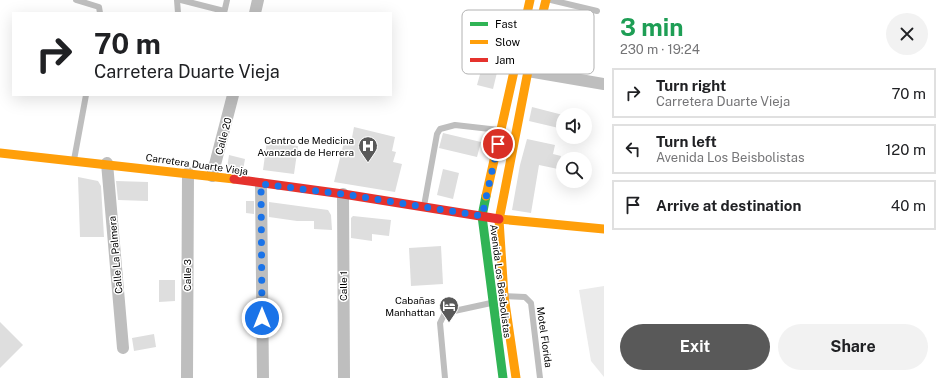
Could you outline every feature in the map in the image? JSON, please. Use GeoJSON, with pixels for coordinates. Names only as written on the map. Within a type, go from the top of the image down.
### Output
{"type":"FeatureCollection","features":[{"type":"Feature","properties":{"kind":"main road","name":"Avenida Los Beisbolistas"},"geometry":{"type":"LineString","coordinates":[[528,10],[530,0]]}},
{"type":"Feature","properties":{"kind":"main road","name":"Avenida Los Beisbolistas"},"geometry":{"type":"LineString","coordinates":[[543,10],[546,0]]}},
{"type":"Feature","properties":{"kind":"main road","name":"Avenida Los Beisbolistas"},"geometry":{"type":"LineString","coordinates":[[503,378],[482,216],[513,74]]}},
{"type":"Feature","properties":{"kind":"main road","name":"Avenida Los Beisbolistas"},"geometry":{"type":"LineString","coordinates":[[516,378],[504,296],[499,220],[527,74]]}},
{"type":"Feature","properties":{"kind":"main road","name":"Carretera Duarte Vieja"},"geometry":{"type":"LineString","coordinates":[[0,153],[107,163],[212,176],[261,184],[343,194],[499,220],[604,229]]}},
{"type":"Feature","properties":{"kind":"street"},"geometry":{"type":"LineString","coordinates":[[255,12],[258,0]]}},
{"type":"Feature","properties":{"kind":"street"},"geometry":{"type":"LineString","coordinates":[[546,74],[604,84]]}},
{"type":"Feature","properties":{"kind":"street","name":"Calle 20"},"geometry":{"type":"LineString","coordinates":[[212,176],[233,96]]}},
{"type":"Feature","properties":{"kind":"street","name":"Calle La Palmera"},"geometry":{"type":"LineString","coordinates":[[107,163],[123,348]]}},
{"type":"Feature","properties":{"kind":"street","name":"Calle 3"},"geometry":{"type":"LineString","coordinates":[[188,173],[188,378]]}},
{"type":"Feature","properties":{"kind":"street"},"geometry":{"type":"LineString","coordinates":[[261,184],[263,378]]}},
{"type":"Feature","properties":{"kind":"street","name":"Calle 1"},"geometry":{"type":"LineString","coordinates":[[343,194],[344,378]]}},
{"type":"Feature","properties":{"kind":"lane"},"geometry":{"type":"LineString","coordinates":[[76,0],[94,4],[99,7],[100,12]]}},
{"type":"Feature","properties":{"kind":"lane"},"geometry":{"type":"LineString","coordinates":[[177,0],[178,12]]}},
{"type":"Feature","properties":{"kind":"lane"},"geometry":{"type":"LineString","coordinates":[[181,0],[224,12],[227,0]]}},
{"type":"Feature","properties":{"kind":"lane"},"geometry":{"type":"LineString","coordinates":[[551,0],[593,10]]}},
{"type":"Feature","properties":{"kind":"lane"},"geometry":{"type":"LineString","coordinates":[[74,160],[86,96]]}},
{"type":"Feature","properties":{"kind":"lane"},"geometry":{"type":"LineString","coordinates":[[423,207],[437,134],[440,129],[446,126],[467,126],[501,130]]}},
{"type":"Feature","properties":{"kind":"lane","name":"Motel Florida"},"geometry":{"type":"LineString","coordinates":[[504,296],[525,297],[531,303],[540,378]]}},
{"type":"Feature","properties":{"kind":"lane"},"geometry":{"type":"LineString","coordinates":[[445,378],[440,323],[445,313],[493,303]]}},
{"type":"Feature","properties":{"kind":"shaded area"},"geometry":{"type":"Polygon","coordinates":[[[604,286],[604,377],[591,361],[579,290],[604,286]]]}},
{"type":"Feature","properties":{"kind":"building"},"geometry":{"type":"Polygon","coordinates":[[[480,74],[497,74],[493,89],[477,85],[480,74]]]}},
{"type":"Feature","properties":{"kind":"building"},"geometry":{"type":"Polygon","coordinates":[[[532,107],[556,113],[556,127],[529,121],[532,107]]]}},
{"type":"Feature","properties":{"kind":"building","name":"Centro de Medicina Avanzada de Herrera"},"geometry":{"type":"Polygon","coordinates":[[[354,127],[395,137],[392,151],[396,152],[393,162],[402,164],[395,192],[334,182],[344,142],[351,143],[354,127]]]}},
{"type":"Feature","properties":{"kind":"building"},"geometry":{"type":"Polygon","coordinates":[[[443,133],[481,142],[477,157],[439,148],[443,133]]]}},
{"type":"Feature","properties":{"kind":"building"},"geometry":{"type":"Polygon","coordinates":[[[527,139],[555,145],[553,154],[556,155],[556,169],[539,165],[531,213],[512,210],[520,165],[527,139]]]}},
{"type":"Feature","properties":{"kind":"building"},"geometry":{"type":"Polygon","coordinates":[[[267,141],[298,146],[294,174],[263,170],[267,141]]]}},
{"type":"Feature","properties":{"kind":"building"},"geometry":{"type":"Polygon","coordinates":[[[229,155],[245,159],[243,170],[227,168],[229,155]]]}},
{"type":"Feature","properties":{"kind":"building"},"geometry":{"type":"Polygon","coordinates":[[[443,169],[459,173],[453,199],[437,195],[443,169]]]}},
{"type":"Feature","properties":{"kind":"building"},"geometry":{"type":"Polygon","coordinates":[[[78,177],[98,181],[101,186],[104,237],[80,237],[78,177]]]}},
{"type":"Feature","properties":{"kind":"building"},"geometry":{"type":"Polygon","coordinates":[[[116,181],[148,182],[148,201],[118,200],[116,181]]]}},
{"type":"Feature","properties":{"kind":"building"},"geometry":{"type":"Polygon","coordinates":[[[246,201],[254,201],[254,214],[246,213],[246,201]]]}},
{"type":"Feature","properties":{"kind":"building"},"geometry":{"type":"Polygon","coordinates":[[[269,202],[328,210],[331,215],[332,230],[314,229],[314,221],[297,221],[269,217],[269,202]]]}},
{"type":"Feature","properties":{"kind":"building"},"geometry":{"type":"Polygon","coordinates":[[[353,216],[391,220],[389,236],[372,234],[372,241],[351,238],[351,218],[353,216]]]}},
{"type":"Feature","properties":{"kind":"building"},"geometry":{"type":"Polygon","coordinates":[[[441,246],[443,284],[411,286],[409,248],[441,246]]]}},
{"type":"Feature","properties":{"kind":"building"},"geometry":{"type":"Polygon","coordinates":[[[159,280],[175,280],[175,301],[159,302],[159,280]]]}},
{"type":"Feature","properties":{"kind":"building"},"geometry":{"type":"Polygon","coordinates":[[[0,322],[23,345],[0,368],[0,322]]]}},
{"type":"Feature","properties":{"kind":"building"},"geometry":{"type":"Polygon","coordinates":[[[154,334],[156,347],[134,351],[132,338],[154,334]]]}},
{"type":"Feature","properties":{"kind":"traffic: fast"},"geometry":{"type":"LineString","coordinates":[[486,196],[482,216],[503,378]]}},
{"type":"Feature","properties":{"kind":"traffic: slow"},"geometry":{"type":"LineString","coordinates":[[528,10],[530,0]]}},
{"type":"Feature","properties":{"kind":"traffic: slow"},"geometry":{"type":"LineString","coordinates":[[543,10],[546,0]]}},
{"type":"Feature","properties":{"kind":"traffic: slow"},"geometry":{"type":"LineString","coordinates":[[486,196],[513,74]]}},
{"type":"Feature","properties":{"kind":"traffic: slow"},"geometry":{"type":"LineString","coordinates":[[516,378],[504,296],[499,220],[527,74]]}},
{"type":"Feature","properties":{"kind":"traffic: slow"},"geometry":{"type":"LineString","coordinates":[[0,153],[234,179]]}},
{"type":"Feature","properties":{"kind":"traffic: slow"},"geometry":{"type":"LineString","coordinates":[[499,219],[604,229]]}},
{"type":"Feature","properties":{"kind":"traffic: jam"},"geometry":{"type":"LineString","coordinates":[[234,179],[343,194],[499,219]]}},
{"type":"Feature","properties":{"kind":"place","name":"Centro de Medicina Avanzada de Herrera"},"geometry":{"type":"Point","coordinates":[368,163]}},
{"type":"Feature","properties":{"kind":"place","name":"Cabañas Manhattan"},"geometry":{"type":"Point","coordinates":[449,323]}},
{"type":"Feature","properties":{"kind":"route"},"geometry":{"type":"LineString","coordinates":[[262,318],[261,184],[343,194],[482,216],[498,144]]}}]}
